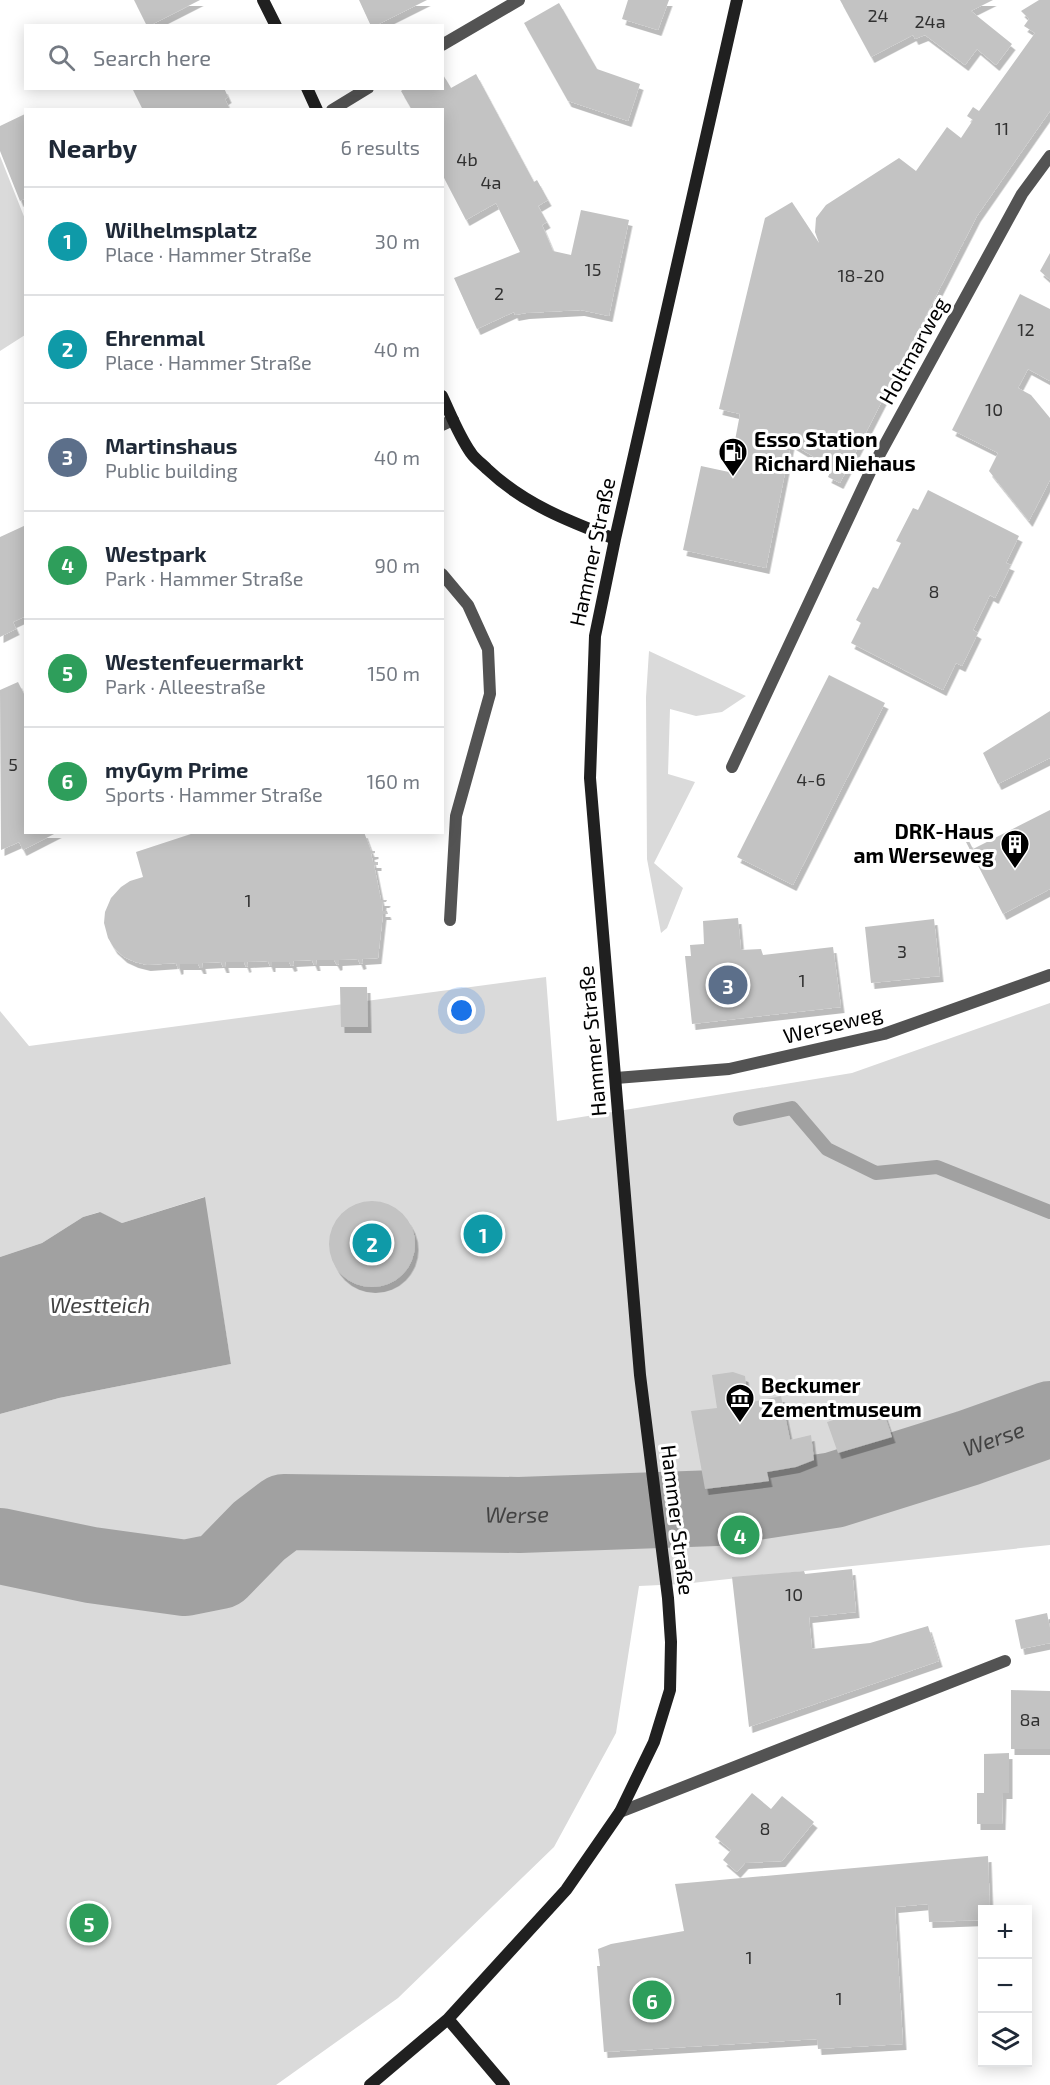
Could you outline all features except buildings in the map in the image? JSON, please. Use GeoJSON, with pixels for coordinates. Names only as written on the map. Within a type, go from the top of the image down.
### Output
{"type":"FeatureCollection","features":[{"type":"Feature","properties":{"kind":"main road"},"geometry":{"type":"LineString","coordinates":[[263,0],[275,24]]}},
{"type":"Feature","properties":{"kind":"main road","name":"Hammer Straße"},"geometry":{"type":"LineString","coordinates":[[370,2085],[448,2019],[566,1890],[620,1812],[654,1742],[670,1690],[671,1642],[640,1375],[590,778],[595,636],[737,0]]}},
{"type":"Feature","properties":{"kind":"main road"},"geometry":{"type":"LineString","coordinates":[[308,90],[316,108]]}},
{"type":"Feature","properties":{"kind":"main road"},"geometry":{"type":"LineString","coordinates":[[444,405],[448,422],[471,453],[501,482],[533,504],[570,522],[615,539]]}},
{"type":"Feature","properties":{"kind":"main road"},"geometry":{"type":"LineString","coordinates":[[448,2019],[504,2085]]}},
{"type":"Feature","properties":{"kind":"street"},"geometry":{"type":"LineString","coordinates":[[444,44],[519,0]]}},
{"type":"Feature","properties":{"kind":"street"},"geometry":{"type":"LineString","coordinates":[[335,108],[365,90]]}},
{"type":"Feature","properties":{"kind":"street","name":"Holtmarweg"},"geometry":{"type":"LineString","coordinates":[[732,767],[871,470],[1022,194],[1050,156]]}},
{"type":"Feature","properties":{"kind":"street"},"geometry":{"type":"LineString","coordinates":[[444,576],[468,605],[488,649],[490,694],[456,816],[450,920]]}},
{"type":"Feature","properties":{"kind":"street","name":"Werseweg"},"geometry":{"type":"LineString","coordinates":[[616,1078],[729,1069],[884,1034],[1050,975]]}},
{"type":"Feature","properties":{"kind":"street"},"geometry":{"type":"LineString","coordinates":[[620,1812],[1005,1661]]}},
{"type":"Feature","properties":{"kind":"shaded area"},"geometry":{"type":"Polygon","coordinates":[[[0,156],[24,216],[24,336],[0,351],[0,156]]]}},
{"type":"Feature","properties":{"kind":"shaded area"},"geometry":{"type":"Polygon","coordinates":[[[649,651],[746,696],[722,712],[696,716],[670,709],[668,774],[695,782],[654,863],[683,888],[667,928],[661,933],[647,859],[646,697],[649,651]]]}},
{"type":"Feature","properties":{"kind":"shaded area"},"geometry":{"type":"Polygon","coordinates":[[[546,977],[557,1121],[852,1073],[1050,1003],[1050,1545],[682,1584],[639,1586],[616,1733],[554,1847],[398,1998],[276,2085],[0,2085],[0,1414],[59,1398],[231,1364],[204,1197],[122,1223],[99,1212],[83,1217],[42,1243],[0,1257],[0,1011],[29,1046],[546,977]]]}},
{"type":"Feature","properties":{"kind":"water","name":"Westteich"},"geometry":{"type":"Polygon","coordinates":[[[205,1197],[231,1364],[59,1398],[0,1414],[0,1257],[42,1243],[83,1217],[100,1212],[122,1223],[205,1197]]]}},
{"type":"Feature","properties":{"kind":"waterway"},"geometry":{"type":"LineString","coordinates":[[740,1119],[792,1108],[827,1149],[876,1173],[937,1167],[1050,1212]]}},
{"type":"Feature","properties":{"kind":"waterway","name":"Werse"},"geometry":{"type":"LineString","coordinates":[[0,1546],[91,1565],[185,1578],[220,1571],[259,1531],[284,1512],[519,1515],[716,1508],[834,1490],[968,1448],[1050,1419]]}},
{"type":"Feature","properties":{"kind":"place","name":"Esso Station Richard Niehaus"},"geometry":{"type":"Point","coordinates":[733,478]}},
{"type":"Feature","properties":{"kind":"place","name":"DRK-Haus am Werseweg"},"geometry":{"type":"Point","coordinates":[1015,870]}},
{"type":"Feature","properties":{"kind":"place","name":"Martinshaus"},"geometry":{"type":"Point","coordinates":[728,985]}},
{"type":"Feature","properties":{"kind":"place","name":"Wilhelmsplatz"},"geometry":{"type":"Point","coordinates":[483,1234]}},
{"type":"Feature","properties":{"kind":"place","name":"Ehrenmal"},"geometry":{"type":"Point","coordinates":[372,1243]}},
{"type":"Feature","properties":{"kind":"place","name":"Beckumer Zementmuseum"},"geometry":{"type":"Point","coordinates":[740,1424]}},
{"type":"Feature","properties":{"kind":"place","name":"Westpark"},"geometry":{"type":"Point","coordinates":[740,1535]}},
{"type":"Feature","properties":{"kind":"place","name":"Westenfeuermarkt"},"geometry":{"type":"Point","coordinates":[89,1923]}},
{"type":"Feature","properties":{"kind":"place","name":"myGym Prime"},"geometry":{"type":"Point","coordinates":[652,2000]}}]}
